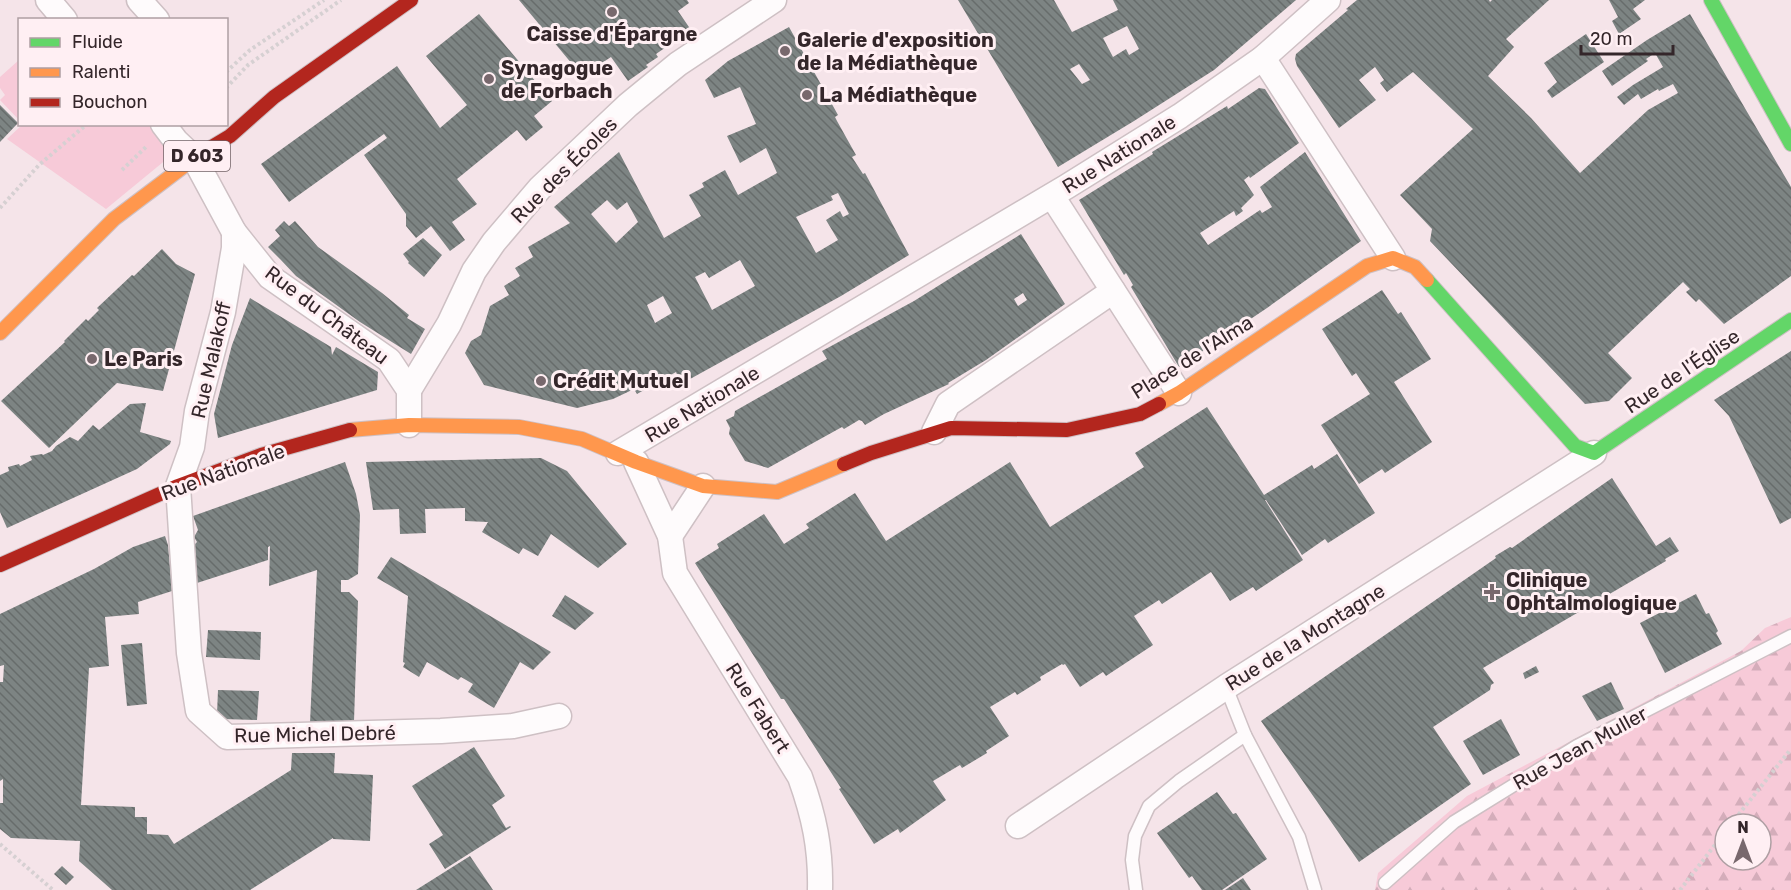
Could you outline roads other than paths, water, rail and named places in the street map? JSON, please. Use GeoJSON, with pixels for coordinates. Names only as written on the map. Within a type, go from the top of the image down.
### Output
{"type":"FeatureCollection","features":[{"type":"Feature","properties":{"kind":"street"},"geometry":{"type":"LineString","coordinates":[[48,0],[64,18]]}},
{"type":"Feature","properties":{"kind":"street"},"geometry":{"type":"LineString","coordinates":[[139,0],[155,18]]}},
{"type":"Feature","properties":{"kind":"street","name":"D 603"},"geometry":{"type":"LineString","coordinates":[[0,333],[114,219],[194,158],[230,136],[274,97],[411,0]]}},
{"type":"Feature","properties":{"kind":"street","name":"Rue des Écoles"},"geometry":{"type":"LineString","coordinates":[[409,390],[449,324],[474,271],[494,242],[540,188],[628,105],[678,64],[774,0]]}},
{"type":"Feature","properties":{"kind":"street","name":"Rue Nationale"},"geometry":{"type":"LineString","coordinates":[[0,566],[178,486],[261,455],[352,430],[409,426],[519,427],[582,439],[627,458],[1180,116],[1263,58],[1328,0]]}},
{"type":"Feature","properties":{"kind":"street"},"geometry":{"type":"LineString","coordinates":[[1711,0],[1791,144]]}},
{"type":"Feature","properties":{"kind":"street"},"geometry":{"type":"LineString","coordinates":[[1263,58],[1393,258],[1415,267],[1575,446],[1594,453]]}},
{"type":"Feature","properties":{"kind":"street","name":"Rue du Château"},"geometry":{"type":"LineString","coordinates":[[165,126],[194,158],[234,232],[270,277],[389,360],[409,390]]}},
{"type":"Feature","properties":{"kind":"street"},"geometry":{"type":"LineString","coordinates":[[1052,196],[1179,393]]}},
{"type":"Feature","properties":{"kind":"street","name":"Rue Malakoff"},"geometry":{"type":"LineString","coordinates":[[178,486],[192,447],[197,411],[223,312],[234,248],[234,232]]}},
{"type":"Feature","properties":{"kind":"street","name":"Place de l'Alma"},"geometry":{"type":"LineString","coordinates":[[627,458],[703,486],[777,492],[871,453],[951,428],[1067,430],[1140,414],[1179,393],[1367,266],[1393,258]]}},
{"type":"Feature","properties":{"kind":"street"},"geometry":{"type":"LineString","coordinates":[[934,432],[948,404],[1113,291]]}},
{"type":"Feature","properties":{"kind":"street","name":"Rue de l'Église"},"geometry":{"type":"LineString","coordinates":[[1594,453],[1791,320]]}},
{"type":"Feature","properties":{"kind":"street"},"geometry":{"type":"LineString","coordinates":[[409,390],[409,426]]}},
{"type":"Feature","properties":{"kind":"street","name":"Rue de la Montagne"},"geometry":{"type":"LineString","coordinates":[[1018,826],[1226,687],[1594,453]]}},
{"type":"Feature","properties":{"kind":"street","name":"Rue Fabert"},"geometry":{"type":"LineString","coordinates":[[627,458],[654,501],[669,536],[675,573],[800,777],[812,812],[820,862],[820,890]]}},
{"type":"Feature","properties":{"kind":"street","name":"Rue Michel Debré"},"geometry":{"type":"LineString","coordinates":[[178,486],[189,653],[198,711],[227,737],[441,731],[513,726],[559,716]]}},
{"type":"Feature","properties":{"kind":"street"},"geometry":{"type":"LineString","coordinates":[[669,536],[703,486]]}},
{"type":"Feature","properties":{"kind":"lane","name":"Rue Jean Muller"},"geometry":{"type":"LineString","coordinates":[[1385,883],[1454,822],[1577,746],[1791,636]]}},
{"type":"Feature","properties":{"kind":"lane"},"geometry":{"type":"LineString","coordinates":[[1226,687],[1245,735],[1299,837],[1315,890]]}},
{"type":"Feature","properties":{"kind":"lane"},"geometry":{"type":"LineString","coordinates":[[1136,890],[1132,860],[1135,836],[1149,806],[1179,781],[1245,735]]}},
{"type":"Feature","properties":{"kind":"place","name":"Caisse d'Épargne"},"geometry":{"type":"Point","coordinates":[612,12]}},
{"type":"Feature","properties":{"kind":"place","name":"Galerie d'exposition de la Médiathèque"},"geometry":{"type":"Point","coordinates":[785,51]}},
{"type":"Feature","properties":{"kind":"place","name":"Synagogue de Forbach"},"geometry":{"type":"Point","coordinates":[489,79]}},
{"type":"Feature","properties":{"kind":"place","name":"La Médiathèque"},"geometry":{"type":"Point","coordinates":[807,95]}},
{"type":"Feature","properties":{"kind":"place","name":"Le Paris"},"geometry":{"type":"Point","coordinates":[92,359]}},
{"type":"Feature","properties":{"kind":"place","name":"Crédit Mutuel"},"geometry":{"type":"Point","coordinates":[541,381]}},
{"type":"Feature","properties":{"kind":"place","name":"Clinique Ophtalmologique"},"geometry":{"type":"Point","coordinates":[1492,592]}}]}
